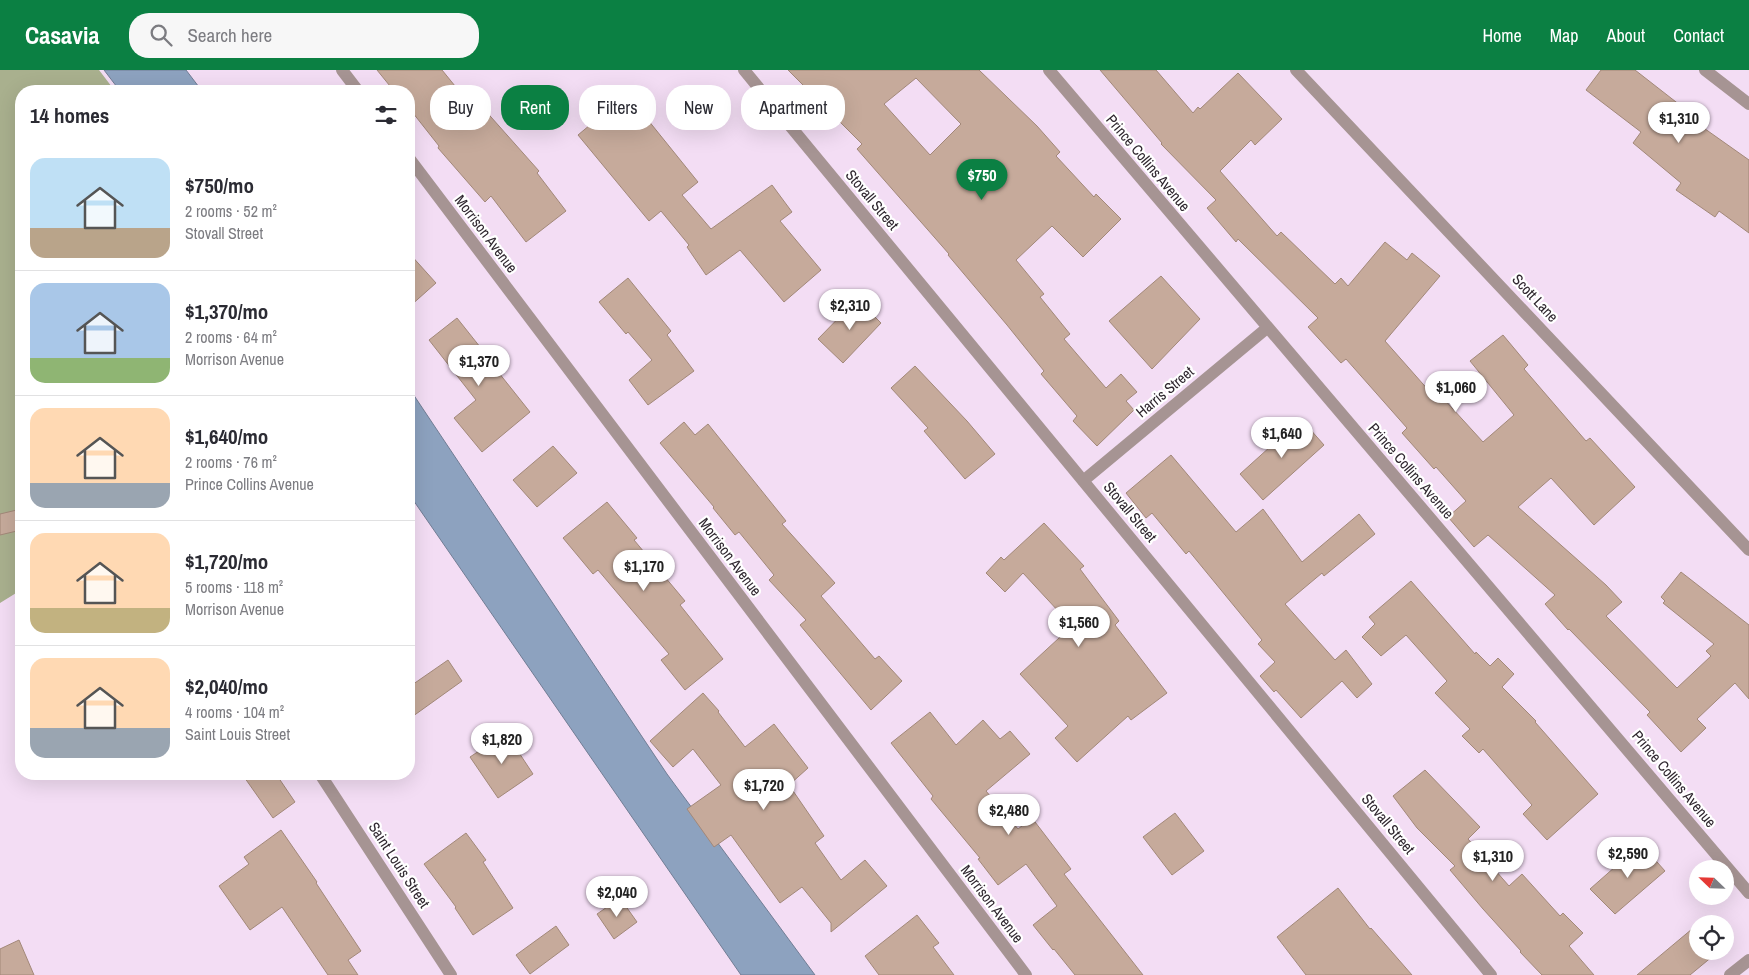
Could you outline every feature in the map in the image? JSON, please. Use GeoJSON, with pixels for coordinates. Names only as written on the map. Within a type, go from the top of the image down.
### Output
{"type":"FeatureCollection","features":[{"type":"Feature","properties":{"kind":"street"},"geometry":{"type":"LineString","coordinates":[[342,70],[353,85]]}},
{"type":"Feature","properties":{"kind":"street","name":"Stovall Street"},"geometry":{"type":"LineString","coordinates":[[744,70],[1491,975]]}},
{"type":"Feature","properties":{"kind":"street","name":"Prince Collins Avenue"},"geometry":{"type":"LineString","coordinates":[[1048,70],[1749,893]]}},
{"type":"Feature","properties":{"kind":"street","name":"Scott Lane"},"geometry":{"type":"LineString","coordinates":[[1296,70],[1749,550]]}},
{"type":"Feature","properties":{"kind":"street"},"geometry":{"type":"LineString","coordinates":[[1705,70],[1749,104]]}},
{"type":"Feature","properties":{"kind":"street","name":"Morrison Avenue"},"geometry":{"type":"LineString","coordinates":[[415,166],[1026,975]]}},
{"type":"Feature","properties":{"kind":"street","name":"Harris Street"},"geometry":{"type":"LineString","coordinates":[[1083,480],[1267,328]]}},
{"type":"Feature","properties":{"kind":"street","name":"Saint Louis Street"},"geometry":{"type":"LineString","coordinates":[[324,780],[451,975]]}},
{"type":"Feature","properties":{"kind":"street"},"geometry":{"type":"LineString","coordinates":[[1730,975],[1749,960]]}},
{"type":"Feature","properties":{"kind":"green space"},"geometry":{"type":"Polygon","coordinates":[[[0,70],[99,70],[110,85],[15,85],[15,594],[0,603],[0,70]]]}},
{"type":"Feature","properties":{"kind":"water"},"geometry":{"type":"Polygon","coordinates":[[[104,70],[186,70],[197,85],[115,85],[104,70]]]}},
{"type":"Feature","properties":{"kind":"water"},"geometry":{"type":"Polygon","coordinates":[[[415,397],[667,774],[815,975],[741,975],[415,503],[415,397]]]}},
{"type":"Feature","properties":{"kind":"building"},"geometry":{"type":"Polygon","coordinates":[[[377,70],[442,70],[454,85],[430,85],[430,130],[491,130],[491,117],[539,171],[537,173],[566,211],[526,242],[491,196],[485,202],[438,148],[439,146],[415,116],[415,85],[389,85],[377,70]]]}},
{"type":"Feature","properties":{"kind":"building"},"geometry":{"type":"Polygon","coordinates":[[[788,70],[979,70],[1037,126],[1060,152],[1056,156],[1094,197],[1096,194],[1121,219],[1083,257],[1052,226],[1016,260],[1044,294],[1040,297],[1070,334],[1064,339],[1106,388],[1121,374],[1137,392],[1126,401],[1134,410],[1097,446],[1073,421],[1077,416],[1041,374],[1044,371],[1007,325],[949,254],[857,149],[862,144],[845,127],[845,85],[803,85],[788,70]],[[916,78],[884,104],[930,155],[961,124],[916,78]]]}},
{"type":"Feature","properties":{"kind":"building"},"geometry":{"type":"Polygon","coordinates":[[[1100,70],[1156,70],[1193,113],[1198,107],[1200,109],[1238,73],[1282,119],[1255,145],[1251,140],[1220,171],[1277,236],[1281,232],[1335,284],[1341,278],[1348,286],[1385,242],[1407,260],[1412,253],[1440,276],[1385,341],[1438,401],[1442,397],[1483,442],[1514,415],[1470,361],[1503,335],[1528,365],[1524,369],[1586,441],[1590,438],[1635,487],[1594,525],[1551,478],[1518,507],[1606,585],[1622,602],[1606,616],[1677,688],[1711,656],[1706,651],[1714,644],[1663,603],[1665,601],[1661,597],[1681,572],[1749,625],[1749,699],[1735,683],[1697,719],[1706,728],[1681,752],[1647,715],[1650,712],[1568,630],[1545,604],[1555,595],[1488,535],[1474,547],[1448,517],[1466,501],[1402,433],[1407,428],[1346,359],[1341,363],[1308,327],[1318,318],[1238,239],[1236,242],[1207,208],[1216,200],[1161,144],[1100,70]]]}},
{"type":"Feature","properties":{"kind":"building"},"geometry":{"type":"Polygon","coordinates":[[[1601,70],[1635,70],[1694,116],[1691,119],[1749,160],[1749,233],[1719,211],[1715,217],[1676,190],[1681,183],[1633,143],[1641,132],[1586,90],[1601,70]]]}},
{"type":"Feature","properties":{"kind":"building"},"geometry":{"type":"Polygon","coordinates":[[[584,130],[656,130],[698,182],[682,195],[711,229],[772,185],[792,212],[780,221],[821,270],[784,302],[740,250],[706,275],[687,247],[689,245],[661,211],[649,221],[578,135],[584,130]]]}},
{"type":"Feature","properties":{"kind":"building"},"geometry":{"type":"Polygon","coordinates":[[[415,260],[436,283],[415,302],[415,260]]]}},
{"type":"Feature","properties":{"kind":"building"},"geometry":{"type":"Polygon","coordinates":[[[1161,276],[1200,319],[1152,369],[1109,321],[1161,276]]]}},
{"type":"Feature","properties":{"kind":"building"},"geometry":{"type":"Polygon","coordinates":[[[628,278],[671,331],[667,335],[694,371],[648,405],[629,380],[652,360],[628,332],[626,334],[599,302],[628,278]]]}},
{"type":"Feature","properties":{"kind":"building"},"geometry":{"type":"Polygon","coordinates":[[[857,299],[881,323],[843,363],[818,339],[857,299]]]}},
{"type":"Feature","properties":{"kind":"building"},"geometry":{"type":"Polygon","coordinates":[[[457,318],[530,412],[482,452],[454,418],[476,400],[429,340],[457,318]]]}},
{"type":"Feature","properties":{"kind":"building"},"geometry":{"type":"Polygon","coordinates":[[[915,366],[995,454],[965,479],[924,431],[928,428],[891,388],[915,366]]]}},
{"type":"Feature","properties":{"kind":"building"},"geometry":{"type":"Polygon","coordinates":[[[1301,419],[1324,445],[1263,500],[1240,474],[1301,419]]]}},
{"type":"Feature","properties":{"kind":"building"},"geometry":{"type":"Polygon","coordinates":[[[684,422],[695,435],[708,424],[786,521],[782,524],[835,583],[821,596],[875,659],[879,656],[902,681],[871,710],[800,625],[806,620],[769,580],[774,575],[739,532],[735,535],[660,443],[684,422]]]}},
{"type":"Feature","properties":{"kind":"building"},"geometry":{"type":"Polygon","coordinates":[[[553,446],[577,473],[537,507],[513,480],[553,446]]]}},
{"type":"Feature","properties":{"kind":"building"},"geometry":{"type":"Polygon","coordinates":[[[1171,455],[1236,532],[1263,509],[1302,562],[1359,514],[1375,534],[1324,576],[1322,573],[1285,604],[1335,660],[1346,650],[1372,684],[1357,698],[1342,681],[1301,718],[1276,690],[1274,692],[1260,676],[1275,662],[1258,644],[1262,640],[1189,551],[1186,554],[1152,513],[1146,518],[1126,493],[1171,455]]]}},
{"type":"Feature","properties":{"kind":"building"},"geometry":{"type":"Polygon","coordinates":[[[607,502],[637,538],[634,540],[685,601],[680,605],[723,659],[685,690],[661,660],[669,654],[598,570],[593,574],[563,538],[607,502]]]}},
{"type":"Feature","properties":{"kind":"building"},"geometry":{"type":"Polygon","coordinates":[[[15,510],[15,531],[0,535],[0,514],[15,510]]]}},
{"type":"Feature","properties":{"kind":"building"},"geometry":{"type":"Polygon","coordinates":[[[1044,523],[1084,566],[1080,569],[1119,621],[1115,625],[1167,693],[1131,720],[1128,716],[1077,762],[1055,738],[1068,726],[1020,674],[1072,626],[1023,573],[1005,592],[986,573],[1001,557],[1004,560],[1044,523]]]}},
{"type":"Feature","properties":{"kind":"building"},"geometry":{"type":"Polygon","coordinates":[[[1411,581],[1475,654],[1476,652],[1490,666],[1498,658],[1514,674],[1502,687],[1536,721],[1598,794],[1547,840],[1523,814],[1532,805],[1483,749],[1479,753],[1462,736],[1470,729],[1435,693],[1447,681],[1406,635],[1381,656],[1362,637],[1375,624],[1369,617],[1411,581]]]}},
{"type":"Feature","properties":{"kind":"building"},"geometry":{"type":"Polygon","coordinates":[[[448,660],[462,681],[415,715],[415,683],[448,660]]]}},
{"type":"Feature","properties":{"kind":"building"},"geometry":{"type":"Polygon","coordinates":[[[703,693],[719,711],[745,747],[774,724],[808,768],[789,785],[824,836],[815,843],[841,880],[865,860],[887,886],[831,932],[831,923],[802,887],[780,903],[731,835],[714,847],[687,809],[721,785],[693,749],[673,767],[650,741],[703,693]]]}},
{"type":"Feature","properties":{"kind":"building"},"geometry":{"type":"Polygon","coordinates":[[[930,712],[956,745],[983,720],[1000,739],[1010,731],[1030,754],[986,791],[1018,829],[1032,818],[1071,869],[1064,874],[1143,975],[1075,975],[1033,925],[1057,906],[1026,864],[998,885],[978,859],[980,858],[931,799],[933,796],[891,743],[930,712]]]}},
{"type":"Feature","properties":{"kind":"building"},"geometry":{"type":"Polygon","coordinates":[[[506,733],[533,774],[498,798],[470,757],[506,733]]]}},
{"type":"Feature","properties":{"kind":"building"},"geometry":{"type":"Polygon","coordinates":[[[1425,770],[1480,827],[1468,839],[1509,886],[1522,874],[1560,916],[1563,913],[1583,933],[1569,946],[1594,975],[1542,975],[1450,870],[1455,866],[1417,828],[1393,796],[1425,770]]]}},
{"type":"Feature","properties":{"kind":"building"},"geometry":{"type":"Polygon","coordinates":[[[246,780],[280,780],[295,802],[273,818],[246,780]]]}},
{"type":"Feature","properties":{"kind":"building"},"geometry":{"type":"Polygon","coordinates":[[[1175,813],[1204,851],[1172,875],[1143,837],[1175,813]]]}},
{"type":"Feature","properties":{"kind":"building"},"geometry":{"type":"Polygon","coordinates":[[[281,830],[361,951],[348,960],[358,975],[328,975],[282,907],[250,930],[219,886],[249,864],[244,857],[281,830]]]}},
{"type":"Feature","properties":{"kind":"building"},"geometry":{"type":"Polygon","coordinates":[[[466,833],[486,860],[483,862],[513,908],[473,935],[456,907],[424,864],[466,833]]]}},
{"type":"Feature","properties":{"kind":"building"},"geometry":{"type":"Polygon","coordinates":[[[1641,844],[1665,871],[1615,914],[1590,889],[1641,844]]]}},
{"type":"Feature","properties":{"kind":"building"},"geometry":{"type":"Polygon","coordinates":[[[1338,888],[1370,929],[1412,975],[1306,975],[1277,937],[1338,888]]]}},
{"type":"Feature","properties":{"kind":"building"},"geometry":{"type":"Polygon","coordinates":[[[620,898],[637,922],[614,939],[597,914],[620,898]]]}},
{"type":"Feature","properties":{"kind":"building"},"geometry":{"type":"Polygon","coordinates":[[[917,915],[939,943],[933,947],[954,975],[879,975],[865,956],[917,915]]]}},
{"type":"Feature","properties":{"kind":"building"},"geometry":{"type":"Polygon","coordinates":[[[556,926],[569,945],[530,974],[516,955],[556,926]]]}},
{"type":"Feature","properties":{"kind":"building"},"geometry":{"type":"Polygon","coordinates":[[[1689,932],[1689,960],[1708,960],[1690,975],[1637,975],[1689,932]]]}},
{"type":"Feature","properties":{"kind":"building"},"geometry":{"type":"Polygon","coordinates":[[[19,940],[34,975],[0,975],[0,949],[19,940]]]}}]}
